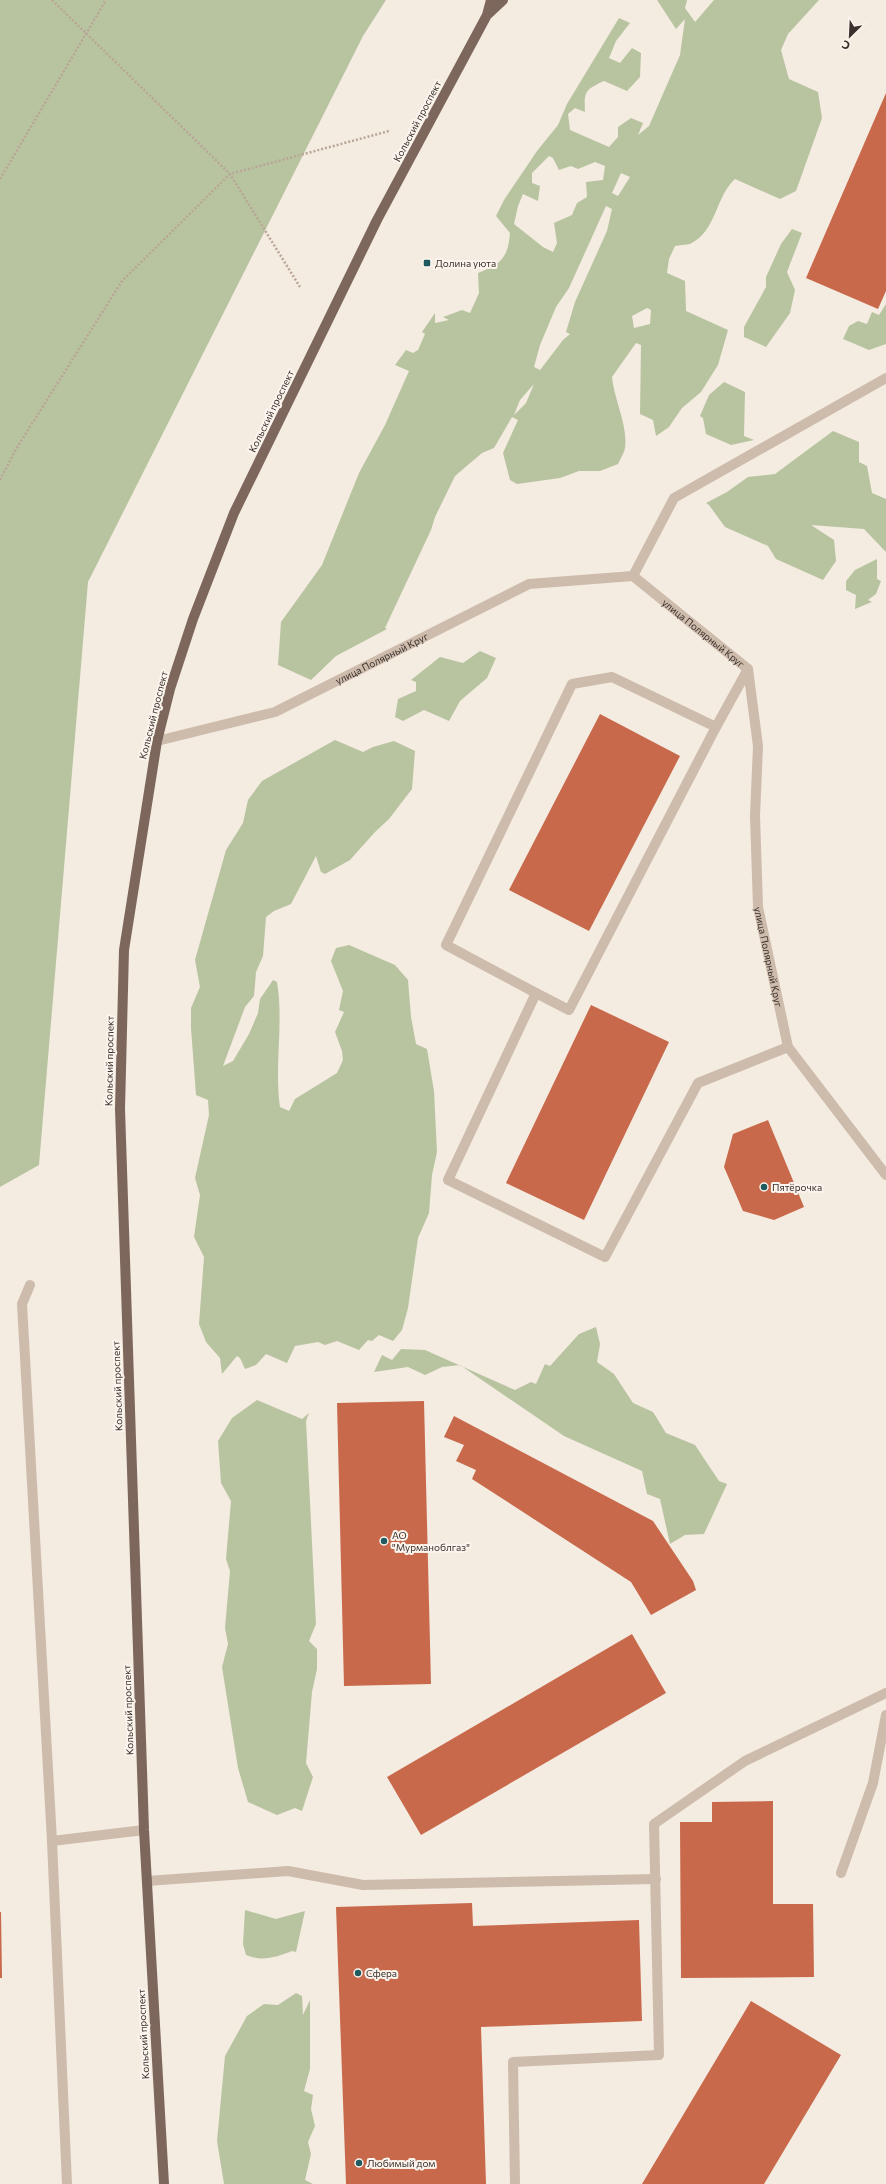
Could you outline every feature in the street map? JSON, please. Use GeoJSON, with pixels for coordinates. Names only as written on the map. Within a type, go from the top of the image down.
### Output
{"type":"FeatureCollection","features":[{"type":"Feature","properties":{"kind":"main road","name":"Кольский проспект"},"geometry":{"type":"LineString","coordinates":[[164,2184],[144,1830],[120,1109],[124,950],[157,741],[170,689],[193,619],[234,514],[377,220],[487,15],[492,0]]}},
{"type":"Feature","properties":{"kind":"main road","name":"Кольский проспект"},"geometry":{"type":"LineString","coordinates":[[487,15],[503,0]]}},
{"type":"Feature","properties":{"kind":"street"},"geometry":{"type":"LineString","coordinates":[[633,576],[674,498],[886,378]]}},
{"type":"Feature","properties":{"kind":"street","name":"улица Полярный Круг"},"geometry":{"type":"LineString","coordinates":[[157,741],[275,712],[529,584],[633,576],[748,669],[758,746],[755,816],[758,907],[788,1047],[886,1175]]}},
{"type":"Feature","properties":{"kind":"street"},"geometry":{"type":"LineString","coordinates":[[716,727],[612,677],[572,684],[446,945],[569,1010],[716,727],[748,669]]}},
{"type":"Feature","properties":{"kind":"street"},"geometry":{"type":"LineString","coordinates":[[536,993],[448,1180],[605,1257],[698,1083],[788,1047]]}},
{"type":"Feature","properties":{"kind":"street"},"geometry":{"type":"LineString","coordinates":[[30,1285],[22,1304],[52,1841],[67,2184]]}},
{"type":"Feature","properties":{"kind":"street"},"geometry":{"type":"LineString","coordinates":[[515,2184],[513,2062],[659,2055],[654,1824],[745,1761],[886,1693]]}},
{"type":"Feature","properties":{"kind":"street"},"geometry":{"type":"LineString","coordinates":[[842,1873],[873,1783],[886,1715]]}},
{"type":"Feature","properties":{"kind":"street"},"geometry":{"type":"LineString","coordinates":[[52,1841],[144,1830]]}},
{"type":"Feature","properties":{"kind":"street"},"geometry":{"type":"LineString","coordinates":[[147,1881],[288,1871],[363,1885],[656,1878]]}},
{"type":"Feature","properties":{"kind":"path"},"geometry":{"type":"LineString","coordinates":[[52,0],[230,174],[300,287]]}},
{"type":"Feature","properties":{"kind":"path"},"geometry":{"type":"LineString","coordinates":[[0,179],[106,0]]}},
{"type":"Feature","properties":{"kind":"path"},"geometry":{"type":"LineString","coordinates":[[0,480],[16,449],[122,281],[230,174],[389,131]]}},
{"type":"Feature","properties":{"kind":"green space"},"geometry":{"type":"Polygon","coordinates":[[[0,0],[386,0],[363,36],[88,582],[39,1165],[0,1187],[0,0]]]}},
{"type":"Feature","properties":{"kind":"green space"},"geometry":{"type":"Polygon","coordinates":[[[657,0],[687,0],[685,8],[695,22],[714,0],[819,0],[788,34],[781,50],[789,79],[818,92],[822,118],[796,191],[780,199],[735,179],[728,186],[706,231],[690,244],[675,246],[669,259],[667,273],[685,281],[686,311],[728,330],[718,365],[701,392],[682,408],[669,427],[656,436],[653,420],[640,414],[641,345],[636,343],[612,377],[625,430],[625,449],[618,464],[600,471],[579,471],[560,478],[517,484],[510,480],[503,453],[518,420],[512,417],[494,448],[482,453],[455,476],[385,628],[387,629],[336,656],[311,680],[278,665],[281,622],[322,565],[359,473],[385,425],[409,371],[395,365],[406,350],[413,353],[418,350],[425,334],[422,332],[435,313],[435,323],[449,320],[443,317],[462,310],[470,313],[479,293],[478,273],[498,263],[502,259],[507,249],[510,233],[496,216],[504,200],[537,151],[558,125],[567,104],[619,18],[630,23],[616,41],[609,58],[620,63],[632,48],[641,53],[640,77],[627,91],[604,81],[598,84],[589,89],[587,92],[585,112],[575,108],[568,114],[570,130],[609,147],[618,137],[618,127],[631,118],[643,123],[638,135],[649,126],[680,55],[685,19],[676,29],[657,0]],[[549,156],[532,173],[532,183],[540,186],[538,201],[523,194],[518,206],[514,224],[543,247],[553,252],[557,243],[554,223],[572,215],[577,203],[587,197],[586,182],[603,180],[605,166],[595,162],[578,169],[571,166],[559,170],[553,158],[549,156]],[[621,173],[612,193],[618,196],[630,177],[621,173]],[[606,206],[569,288],[556,307],[540,345],[534,367],[540,370],[563,340],[570,334],[566,332],[575,302],[607,231],[612,209],[606,206]],[[647,308],[632,316],[634,328],[650,324],[651,310],[647,308]],[[534,384],[520,400],[514,415],[526,403],[534,384]]]}},
{"type":"Feature","properties":{"kind":"green space"},"geometry":{"type":"Polygon","coordinates":[[[792,229],[802,233],[787,272],[795,290],[790,313],[766,347],[744,337],[744,327],[766,287],[766,277],[781,244],[792,229]]]}},
{"type":"Feature","properties":{"kind":"green space"},"geometry":{"type":"Polygon","coordinates":[[[886,304],[886,344],[869,350],[843,339],[849,326],[858,321],[867,324],[872,312],[879,315],[886,304]]]}},
{"type":"Feature","properties":{"kind":"green space"},"geometry":{"type":"Polygon","coordinates":[[[724,382],[745,392],[744,436],[754,440],[731,445],[706,434],[703,418],[700,416],[709,395],[724,382]]]}},
{"type":"Feature","properties":{"kind":"green space"},"geometry":{"type":"Polygon","coordinates":[[[833,431],[859,442],[859,462],[867,466],[872,493],[886,499],[886,552],[864,529],[811,525],[834,540],[836,561],[823,580],[776,559],[768,546],[725,527],[706,503],[727,492],[748,477],[775,474],[833,431]]]}},
{"type":"Feature","properties":{"kind":"green space"},"geometry":{"type":"Polygon","coordinates":[[[877,559],[877,579],[881,581],[876,594],[868,600],[872,602],[855,609],[856,595],[846,590],[846,581],[855,570],[877,559]]]}},
{"type":"Feature","properties":{"kind":"green space"},"geometry":{"type":"Polygon","coordinates":[[[480,651],[496,658],[487,678],[460,701],[449,721],[424,710],[403,721],[395,717],[398,699],[416,691],[416,682],[411,680],[440,657],[463,663],[480,651]]]}},
{"type":"Feature","properties":{"kind":"green space"},"geometry":{"type":"Polygon","coordinates":[[[335,740],[363,752],[373,747],[394,741],[415,751],[412,789],[389,819],[350,860],[325,874],[321,872],[316,856],[291,904],[274,911],[266,917],[263,956],[256,972],[254,996],[245,1007],[223,1066],[233,1061],[249,1034],[258,1013],[260,999],[273,980],[277,982],[280,1013],[278,1092],[280,1107],[289,1111],[295,1099],[337,1073],[343,1060],[342,1051],[335,1032],[344,1012],[339,1010],[343,991],[331,961],[336,948],[349,945],[395,965],[408,980],[411,1017],[416,1044],[427,1049],[434,1091],[437,1152],[432,1175],[429,1213],[418,1238],[408,1308],[402,1330],[393,1341],[379,1335],[372,1341],[368,1340],[359,1350],[337,1341],[325,1345],[318,1342],[295,1346],[287,1363],[266,1354],[256,1365],[245,1369],[240,1358],[237,1356],[222,1374],[220,1358],[206,1342],[199,1324],[204,1257],[194,1237],[200,1195],[195,1178],[209,1115],[208,1100],[196,1095],[191,1008],[200,987],[195,960],[226,850],[243,823],[248,800],[262,781],[335,740]]]}},
{"type":"Feature","properties":{"kind":"green space"},"geometry":{"type":"Polygon","coordinates":[[[596,1327],[600,1344],[597,1362],[614,1374],[633,1403],[653,1412],[666,1433],[695,1445],[719,1481],[727,1484],[704,1534],[685,1535],[670,1544],[660,1499],[647,1494],[642,1471],[564,1436],[462,1367],[515,1390],[531,1382],[536,1384],[545,1364],[550,1366],[579,1334],[596,1327]]]}},
{"type":"Feature","properties":{"kind":"green space"},"geometry":{"type":"Polygon","coordinates":[[[401,1349],[425,1350],[459,1365],[442,1367],[425,1375],[408,1367],[374,1372],[382,1355],[392,1360],[401,1349]]]}},
{"type":"Feature","properties":{"kind":"green space"},"geometry":{"type":"Polygon","coordinates":[[[257,1400],[302,1419],[309,1413],[306,1421],[316,1624],[309,1641],[317,1649],[317,1669],[312,1692],[306,1763],[313,1777],[302,1811],[295,1808],[277,1815],[248,1802],[238,1768],[222,1667],[228,1644],[225,1628],[230,1571],[226,1559],[231,1501],[221,1483],[218,1441],[232,1418],[257,1400]]]}},
{"type":"Feature","properties":{"kind":"green space"},"geometry":{"type":"Polygon","coordinates":[[[245,1910],[276,1919],[305,1911],[296,1952],[292,1951],[269,1958],[258,1958],[246,1955],[243,1944],[245,1910]]]}},
{"type":"Feature","properties":{"kind":"green space"},"geometry":{"type":"Polygon","coordinates":[[[296,1993],[302,1996],[303,2015],[310,2000],[310,2069],[304,2091],[313,2095],[311,2109],[315,2126],[308,2142],[311,2154],[305,2180],[313,2184],[224,2184],[217,2141],[225,2056],[247,2016],[264,2004],[278,2005],[296,1993]]]}},
{"type":"Feature","properties":{"kind":"building"},"geometry":{"type":"Polygon","coordinates":[[[886,93],[886,291],[878,309],[806,278],[886,93]]]}},
{"type":"Feature","properties":{"kind":"building"},"geometry":{"type":"Polygon","coordinates":[[[600,714],[680,756],[589,931],[509,890],[600,714]]]}},
{"type":"Feature","properties":{"kind":"building"},"geometry":{"type":"Polygon","coordinates":[[[591,1005],[669,1042],[584,1220],[506,1183],[591,1005]]]}},
{"type":"Feature","properties":{"kind":"building","name":"Пятёрочка"},"geometry":{"type":"Polygon","coordinates":[[[768,1120],[804,1207],[774,1220],[743,1211],[724,1167],[733,1134],[768,1120]]]}},
{"type":"Feature","properties":{"kind":"building"},"geometry":{"type":"Polygon","coordinates":[[[424,1401],[431,1684],[344,1686],[337,1403],[424,1401]]]}},
{"type":"Feature","properties":{"kind":"building"},"geometry":{"type":"Polygon","coordinates":[[[454,1416],[653,1521],[693,1581],[696,1590],[651,1615],[631,1582],[472,1479],[476,1470],[456,1461],[464,1445],[444,1437],[454,1416]]]}},
{"type":"Feature","properties":{"kind":"building"},"geometry":{"type":"Polygon","coordinates":[[[632,1634],[666,1693],[421,1835],[387,1777],[632,1634]]]}},
{"type":"Feature","properties":{"kind":"building"},"geometry":{"type":"Polygon","coordinates":[[[773,1801],[773,1904],[813,1904],[814,1977],[681,1978],[680,1822],[712,1822],[712,1802],[773,1801]]]}},
{"type":"Feature","properties":{"kind":"building"},"geometry":{"type":"Polygon","coordinates":[[[472,1903],[473,1926],[639,1920],[642,2021],[481,2027],[486,2184],[346,2184],[336,1907],[472,1903]]]}},
{"type":"Feature","properties":{"kind":"building"},"geometry":{"type":"Polygon","coordinates":[[[1,1912],[2,1978],[0,1978],[1,1912]]]}},
{"type":"Feature","properties":{"kind":"building"},"geometry":{"type":"Polygon","coordinates":[[[751,2001],[841,2055],[764,2184],[642,2184],[751,2001]]]}},
{"type":"Feature","properties":{"kind":"place","name":"Долина уюта"},"geometry":{"type":"Point","coordinates":[427,263]}},
{"type":"Feature","properties":{"kind":"place","name":"Пятёрочка"},"geometry":{"type":"Point","coordinates":[764,1187]}},
{"type":"Feature","properties":{"kind":"place","name":"AO \"Мурманоблгаз\""},"geometry":{"type":"Point","coordinates":[384,1541]}},
{"type":"Feature","properties":{"kind":"place","name":"Сфера"},"geometry":{"type":"Point","coordinates":[358,1973]}},
{"type":"Feature","properties":{"kind":"place","name":"Любимый дом"},"geometry":{"type":"Point","coordinates":[359,2163]}}]}
